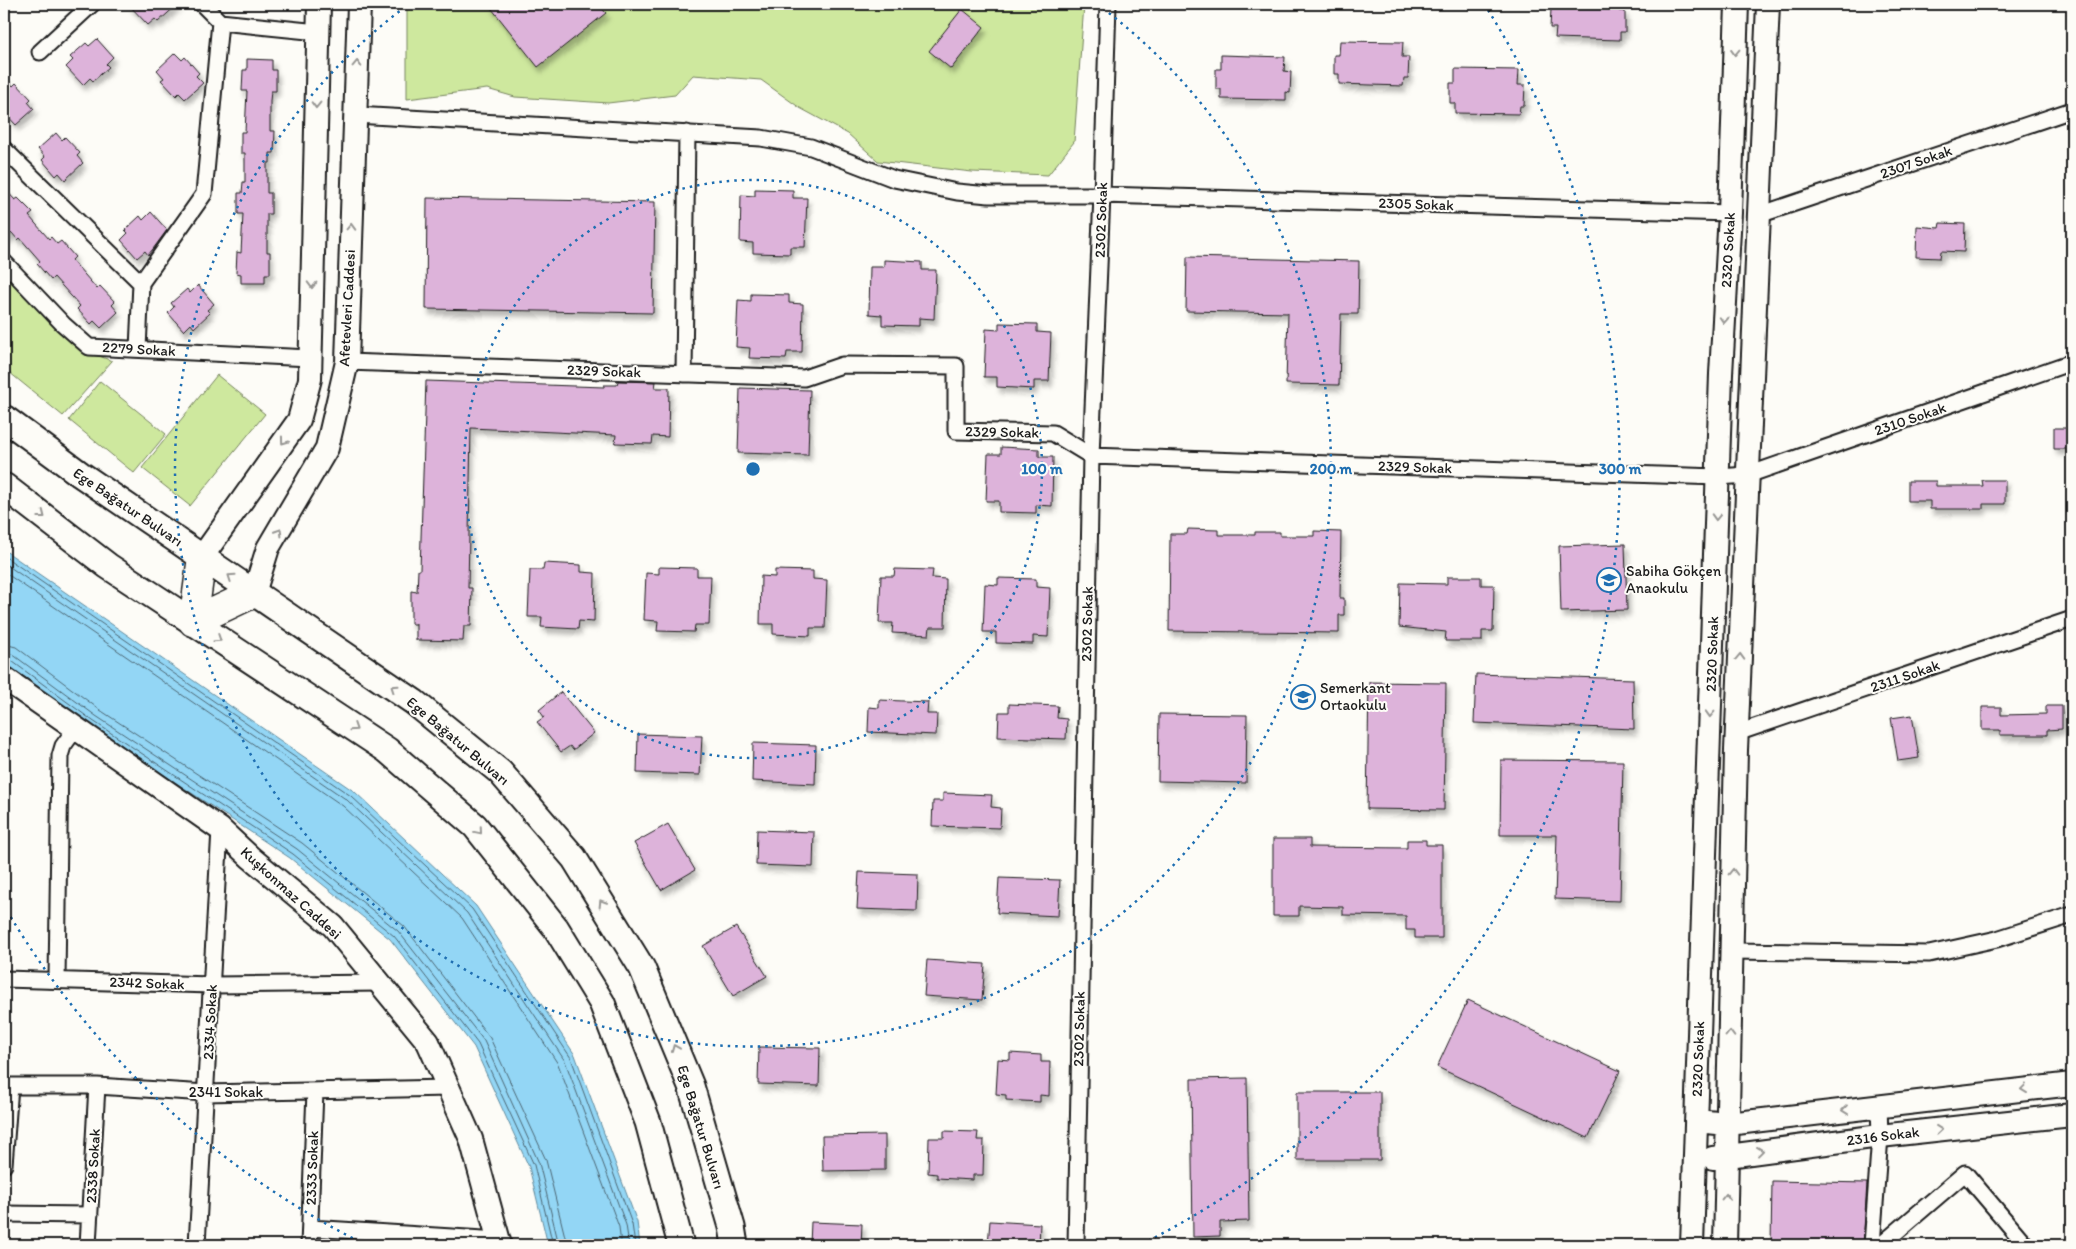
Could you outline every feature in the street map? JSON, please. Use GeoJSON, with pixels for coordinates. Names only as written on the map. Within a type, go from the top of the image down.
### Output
{"type":"FeatureCollection","features":[{"type":"Feature","properties":{"kind":"highway"},"geometry":{"type":"LineString","coordinates":[[192,622],[202,557]]}},
{"type":"Feature","properties":{"kind":"highway"},"geometry":{"type":"LineString","coordinates":[[192,622],[254,593]]}},
{"type":"Feature","properties":{"kind":"main road","name":"Ege Bağatur Bulvarı"},"geometry":{"type":"LineString","coordinates":[[4,418],[80,474],[414,702],[500,772],[574,858],[646,977],[691,1086],[732,1227],[735,1245]]}},
{"type":"Feature","properties":{"kind":"main road"},"geometry":{"type":"LineString","coordinates":[[4,486],[108,566],[387,750],[475,826],[551,921],[602,1002],[648,1122],[681,1245]]}},
{"type":"Feature","properties":{"kind":"street"},"geometry":{"type":"LineString","coordinates":[[40,52],[92,4]]}},
{"type":"Feature","properties":{"kind":"street"},"geometry":{"type":"LineString","coordinates":[[202,4],[220,22],[318,32]]}},
{"type":"Feature","properties":{"kind":"street"},"geometry":{"type":"LineString","coordinates":[[202,557],[299,420],[310,379],[319,4]]}},
{"type":"Feature","properties":{"kind":"street","name":"Afetevleri Caddesi"},"geometry":{"type":"LineString","coordinates":[[254,593],[268,548],[327,448],[347,362],[359,4]]}},
{"type":"Feature","properties":{"kind":"street","name":"2302 Sokak"},"geometry":{"type":"LineString","coordinates":[[1076,1245],[1091,456],[1108,4]]}},
{"type":"Feature","properties":{"kind":"street","name":"2320 Sokak"},"geometry":{"type":"LineString","coordinates":[[1692,1245],[1718,477],[1737,4]]}},
{"type":"Feature","properties":{"kind":"street","name":"2320 Sokak"},"geometry":{"type":"LineString","coordinates":[[1725,1245],[1737,733],[1768,4]]}},
{"type":"Feature","properties":{"kind":"street"},"geometry":{"type":"LineString","coordinates":[[138,349],[141,284],[204,194],[220,22]]}},
{"type":"Feature","properties":{"kind":"street","name":"2307 Sokak"},"geometry":{"type":"LineString","coordinates":[[1759,214],[2072,110]]}},
{"type":"Feature","properties":{"kind":"street","name":"2305 Sokak"},"geometry":{"type":"LineString","coordinates":[[355,116],[687,133],[786,141],[828,152],[863,168],[894,179],[957,192],[989,195],[1102,195],[1730,213]]}},
{"type":"Feature","properties":{"kind":"street"},"geometry":{"type":"LineString","coordinates":[[684,374],[687,133]]}},
{"type":"Feature","properties":{"kind":"street"},"geometry":{"type":"LineString","coordinates":[[4,149],[141,284]]}},
{"type":"Feature","properties":{"kind":"street","name":"2279 Sokak"},"geometry":{"type":"LineString","coordinates":[[4,262],[63,324],[89,347],[310,358]]}},
{"type":"Feature","properties":{"kind":"street","name":"2329 Sokak"},"geometry":{"type":"LineString","coordinates":[[347,362],[804,378],[842,364],[956,366],[956,431],[1052,432],[1091,456],[1718,477],[1748,476]]}},
{"type":"Feature","properties":{"kind":"street","name":"2310 Sokak"},"geometry":{"type":"LineString","coordinates":[[1748,476],[2072,362]]}},
{"type":"Feature","properties":{"kind":"street","name":"2311 Sokak"},"geometry":{"type":"LineString","coordinates":[[1737,733],[2072,619]]}},
{"type":"Feature","properties":{"kind":"street","name":"Kuşkonmaz Caddesi"},"geometry":{"type":"LineString","coordinates":[[4,678],[220,829],[250,857],[333,926],[428,1042],[471,1139],[500,1242]]}},
{"type":"Feature","properties":{"kind":"street"},"geometry":{"type":"LineString","coordinates":[[57,980],[60,756],[63,746],[76,728]]}},
{"type":"Feature","properties":{"kind":"street","name":"2334 Sokak"},"geometry":{"type":"LineString","coordinates":[[197,1245],[220,829]]}},
{"type":"Feature","properties":{"kind":"street"},"geometry":{"type":"LineString","coordinates":[[1732,951],[1929,954],[1997,939],[2072,914]]}},
{"type":"Feature","properties":{"kind":"street","name":"2342 Sokak"},"geometry":{"type":"LineString","coordinates":[[4,979],[212,985],[380,983]]}},
{"type":"Feature","properties":{"kind":"street","name":"2316 Sokak"},"geometry":{"type":"LineString","coordinates":[[1696,1121],[1728,1124],[2072,1084]]}},
{"type":"Feature","properties":{"kind":"street"},"geometry":{"type":"LineString","coordinates":[[4,1165],[7,1086]]}},
{"type":"Feature","properties":{"kind":"street","name":"2341 Sokak"},"geometry":{"type":"LineString","coordinates":[[7,1086],[97,1086],[206,1093],[448,1088]]}},
{"type":"Feature","properties":{"kind":"street","name":"2338 Sokak"},"geometry":{"type":"LineString","coordinates":[[88,1245],[97,1086]]}},
{"type":"Feature","properties":{"kind":"street","name":"2333 Sokak"},"geometry":{"type":"LineString","coordinates":[[309,1245],[315,1091]]}},
{"type":"Feature","properties":{"kind":"street"},"geometry":{"type":"LineString","coordinates":[[1872,1245],[1880,1136],[1879,1106]]}},
{"type":"Feature","properties":{"kind":"street","name":"2316 Sokak"},"geometry":{"type":"LineString","coordinates":[[1695,1162],[1880,1136],[2072,1115]]}},
{"type":"Feature","properties":{"kind":"street"},"geometry":{"type":"LineString","coordinates":[[1880,1245],[1965,1174],[2026,1245]]}},
{"type":"Feature","properties":{"kind":"street"},"geometry":{"type":"LineString","coordinates":[[4,1214],[90,1216]]}},
{"type":"Feature","properties":{"kind":"street"},"geometry":{"type":"LineString","coordinates":[[310,1228],[500,1242]]}},
{"type":"Feature","properties":{"kind":"green space"},"geometry":{"type":"Polygon","coordinates":[[[407,4],[1084,4],[1074,142],[1048,175],[972,172],[878,161],[848,134],[800,108],[761,80],[693,75],[675,95],[608,103],[515,97],[487,89],[407,99],[407,4]]]}},
{"type":"Feature","properties":{"kind":"green space"},"geometry":{"type":"Polygon","coordinates":[[[4,269],[79,348],[112,361],[63,416],[4,368],[4,269]]]}},
{"type":"Feature","properties":{"kind":"green space"},"geometry":{"type":"Polygon","coordinates":[[[217,375],[265,414],[190,506],[142,468],[217,375]]]}},
{"type":"Feature","properties":{"kind":"green space"},"geometry":{"type":"Polygon","coordinates":[[[100,381],[166,434],[134,473],[69,420],[100,381]]]}},
{"type":"Feature","properties":{"kind":"water"},"geometry":{"type":"Polygon","coordinates":[[[4,550],[355,792],[476,906],[575,1055],[637,1222],[640,1245],[548,1245],[529,1167],[474,1047],[390,939],[290,858],[90,726],[4,662],[4,550]]]}},
{"type":"Feature","properties":{"kind":"building"},"geometry":{"type":"Polygon","coordinates":[[[128,4],[178,4],[158,22],[155,19],[148,25],[128,4]]]}},
{"type":"Feature","properties":{"kind":"building"},"geometry":{"type":"Polygon","coordinates":[[[488,4],[598,4],[606,13],[538,67],[488,4]]]}},
{"type":"Feature","properties":{"kind":"building"},"geometry":{"type":"Polygon","coordinates":[[[1556,4],[1619,4],[1619,11],[1625,11],[1625,32],[1620,32],[1620,40],[1555,38],[1556,28],[1550,28],[1551,9],[1556,9],[1556,4]]]}},
{"type":"Feature","properties":{"kind":"building"},"geometry":{"type":"Polygon","coordinates":[[[962,9],[984,27],[951,69],[929,51],[962,9]]]}},
{"type":"Feature","properties":{"kind":"building"},"geometry":{"type":"Polygon","coordinates":[[[97,39],[113,57],[106,64],[109,67],[93,81],[90,78],[83,85],[66,67],[73,60],[70,57],[86,43],[89,46],[97,39]]]}},
{"type":"Feature","properties":{"kind":"building"},"geometry":{"type":"Polygon","coordinates":[[[1340,41],[1403,42],[1402,57],[1409,57],[1408,78],[1404,78],[1403,86],[1339,84],[1339,74],[1334,74],[1334,55],[1339,55],[1340,41]]]}},
{"type":"Feature","properties":{"kind":"building"},"geometry":{"type":"Polygon","coordinates":[[[175,53],[182,60],[185,57],[199,73],[196,76],[203,83],[185,99],[179,93],[176,96],[161,80],[164,78],[157,70],[175,53]]]}},
{"type":"Feature","properties":{"kind":"building"},"geometry":{"type":"Polygon","coordinates":[[[1221,55],[1285,57],[1284,71],[1291,72],[1290,93],[1286,92],[1286,100],[1221,99],[1221,89],[1216,89],[1216,69],[1221,69],[1221,55]]]}},
{"type":"Feature","properties":{"kind":"building"},"geometry":{"type":"Polygon","coordinates":[[[247,59],[272,60],[272,70],[276,70],[276,91],[271,91],[270,101],[270,131],[275,131],[274,153],[270,153],[270,163],[267,163],[267,193],[271,193],[271,214],[267,214],[267,252],[270,252],[270,274],[265,274],[265,283],[241,283],[241,274],[236,273],[237,252],[241,253],[243,214],[238,214],[238,193],[242,193],[243,182],[245,182],[245,153],[241,153],[241,132],[245,132],[247,91],[242,91],[243,70],[247,70],[247,59]]]}},
{"type":"Feature","properties":{"kind":"building"},"geometry":{"type":"Polygon","coordinates":[[[1455,69],[1519,70],[1518,85],[1525,85],[1524,106],[1520,106],[1519,114],[1455,113],[1455,103],[1450,103],[1450,83],[1455,83],[1455,69]]]}},
{"type":"Feature","properties":{"kind":"building"},"geometry":{"type":"Polygon","coordinates":[[[4,76],[13,86],[16,83],[31,99],[28,102],[34,109],[16,125],[4,112],[4,76]]]}},
{"type":"Feature","properties":{"kind":"building"},"geometry":{"type":"Polygon","coordinates":[[[56,133],[62,140],[65,137],[80,153],[77,156],[83,163],[65,180],[59,173],[56,176],[42,160],[45,157],[38,149],[56,133]]]}},
{"type":"Feature","properties":{"kind":"building"},"geometry":{"type":"Polygon","coordinates":[[[4,188],[15,200],[18,198],[33,213],[29,216],[49,239],[51,237],[57,244],[61,241],[75,257],[72,260],[97,289],[100,286],[115,302],[112,305],[118,312],[101,328],[94,321],[91,324],[77,309],[80,306],[54,277],[51,280],[37,264],[40,261],[20,238],[18,240],[12,233],[4,241],[4,188]]]}},
{"type":"Feature","properties":{"kind":"building"},"geometry":{"type":"Polygon","coordinates":[[[755,189],[793,190],[793,198],[807,198],[805,247],[790,247],[790,254],[753,253],[753,243],[740,242],[741,195],[755,196],[755,189]]]}},
{"type":"Feature","properties":{"kind":"building"},"geometry":{"type":"Polygon","coordinates":[[[427,198],[655,202],[653,313],[426,309],[427,198]]]}},
{"type":"Feature","properties":{"kind":"building"},"geometry":{"type":"Polygon","coordinates":[[[151,212],[167,230],[148,255],[145,251],[137,258],[121,240],[128,233],[125,230],[140,216],[143,220],[151,212]]]}},
{"type":"Feature","properties":{"kind":"building"},"geometry":{"type":"Polygon","coordinates":[[[1940,223],[1965,224],[1964,252],[1941,251],[1940,258],[1916,257],[1917,226],[1939,228],[1940,223]]]}},
{"type":"Feature","properties":{"kind":"building"},"geometry":{"type":"Polygon","coordinates":[[[1187,257],[1359,261],[1358,314],[1341,314],[1339,385],[1286,384],[1288,313],[1186,311],[1187,257]]]}},
{"type":"Feature","properties":{"kind":"building"},"geometry":{"type":"Polygon","coordinates":[[[884,260],[922,262],[922,270],[936,270],[934,319],[919,318],[919,326],[882,325],[882,315],[869,314],[870,267],[884,267],[884,260]]]}},
{"type":"Feature","properties":{"kind":"building"},"geometry":{"type":"Polygon","coordinates":[[[198,285],[214,304],[207,310],[210,313],[194,328],[191,324],[184,331],[168,313],[174,307],[171,303],[187,289],[190,293],[198,285]]]}},
{"type":"Feature","properties":{"kind":"building"},"geometry":{"type":"Polygon","coordinates":[[[751,294],[789,295],[789,303],[803,304],[802,352],[787,352],[786,359],[749,358],[750,348],[736,347],[738,300],[751,301],[751,294]]]}},
{"type":"Feature","properties":{"kind":"building"},"geometry":{"type":"Polygon","coordinates":[[[999,323],[1037,324],[1037,332],[1051,333],[1049,381],[1034,381],[1034,389],[997,387],[997,377],[984,377],[986,329],[999,330],[999,323]]]}},
{"type":"Feature","properties":{"kind":"building"},"geometry":{"type":"Polygon","coordinates":[[[426,381],[604,387],[604,385],[617,385],[618,381],[656,382],[655,388],[669,388],[668,437],[653,436],[652,444],[615,443],[616,435],[471,428],[468,588],[472,588],[471,626],[464,626],[463,641],[416,640],[416,624],[411,624],[411,591],[417,592],[418,570],[420,570],[426,381]]]}},
{"type":"Feature","properties":{"kind":"building"},"geometry":{"type":"Polygon","coordinates":[[[740,388],[810,390],[808,455],[738,453],[740,388]]]}},
{"type":"Feature","properties":{"kind":"building"},"geometry":{"type":"Polygon","coordinates":[[[2054,428],[2072,428],[2072,449],[2054,449],[2054,428]]]}},
{"type":"Feature","properties":{"kind":"building"},"geometry":{"type":"Polygon","coordinates":[[[1001,447],[1039,449],[1039,457],[1053,457],[1052,506],[1036,505],[1036,513],[999,512],[999,501],[986,501],[988,454],[1001,454],[1001,447]]]}},
{"type":"Feature","properties":{"kind":"building"},"geometry":{"type":"Polygon","coordinates":[[[1982,480],[2005,480],[2005,504],[1983,504],[1983,509],[1930,509],[1930,501],[1908,501],[1908,481],[1936,481],[1936,486],[1983,486],[1982,480]]]}},
{"type":"Feature","properties":{"kind":"building"},"geometry":{"type":"Polygon","coordinates":[[[1188,529],[1218,530],[1218,535],[1255,535],[1255,532],[1280,532],[1280,536],[1314,536],[1314,531],[1341,532],[1340,598],[1344,598],[1344,615],[1339,615],[1339,633],[1169,631],[1170,534],[1187,534],[1188,529]]]}},
{"type":"Feature","properties":{"kind":"building"},"geometry":{"type":"Polygon","coordinates":[[[1625,544],[1627,610],[1561,612],[1559,546],[1625,544]]]}},
{"type":"Feature","properties":{"kind":"building"},"geometry":{"type":"Polygon","coordinates":[[[544,563],[581,565],[581,572],[595,573],[594,622],[579,621],[578,629],[541,627],[542,617],[528,617],[530,570],[543,570],[544,563]]]}},
{"type":"Feature","properties":{"kind":"building"},"geometry":{"type":"Polygon","coordinates":[[[659,567],[697,568],[697,576],[711,576],[709,625],[695,625],[694,632],[657,631],[658,621],[644,620],[646,573],[659,574],[659,567]]]}},
{"type":"Feature","properties":{"kind":"building"},"geometry":{"type":"Polygon","coordinates":[[[895,569],[933,570],[932,578],[946,579],[945,627],[930,627],[929,635],[892,633],[893,623],[879,623],[881,576],[894,576],[895,569]]]}},
{"type":"Feature","properties":{"kind":"building"},"geometry":{"type":"Polygon","coordinates":[[[775,570],[813,571],[813,579],[827,580],[825,628],[810,628],[810,636],[773,634],[773,624],[760,624],[761,576],[775,577],[775,570]]]}},
{"type":"Feature","properties":{"kind":"building"},"geometry":{"type":"Polygon","coordinates":[[[1447,577],[1481,577],[1481,585],[1494,585],[1493,631],[1482,631],[1482,641],[1445,641],[1446,632],[1399,627],[1400,583],[1447,584],[1447,577]]]}},
{"type":"Feature","properties":{"kind":"building"},"geometry":{"type":"Polygon","coordinates":[[[998,578],[1036,579],[1036,587],[1050,588],[1048,637],[1033,636],[1033,644],[996,643],[996,632],[983,632],[985,584],[998,585],[998,578]]]}},
{"type":"Feature","properties":{"kind":"building"},"geometry":{"type":"Polygon","coordinates":[[[1476,674],[1633,679],[1634,729],[1474,723],[1476,674]]]}},
{"type":"Feature","properties":{"kind":"building"},"geometry":{"type":"Polygon","coordinates":[[[1369,682],[1446,683],[1444,810],[1367,809],[1369,682]]]}},
{"type":"Feature","properties":{"kind":"building"},"geometry":{"type":"Polygon","coordinates":[[[561,692],[594,733],[573,750],[570,746],[561,752],[537,722],[544,717],[539,710],[561,692]]]}},
{"type":"Feature","properties":{"kind":"building"},"geometry":{"type":"Polygon","coordinates":[[[879,700],[928,702],[927,714],[937,714],[936,735],[868,732],[869,707],[879,708],[879,700]]]}},
{"type":"Feature","properties":{"kind":"building"},"geometry":{"type":"Polygon","coordinates":[[[1009,704],[1058,706],[1057,718],[1067,719],[1066,739],[998,737],[999,712],[1009,712],[1009,704]]]}},
{"type":"Feature","properties":{"kind":"building"},"geometry":{"type":"Polygon","coordinates":[[[2046,706],[2062,706],[2062,729],[2047,730],[2047,735],[2000,735],[2000,730],[1982,730],[1982,707],[2001,707],[2001,715],[2046,714],[2046,706]]]}},
{"type":"Feature","properties":{"kind":"building"},"geometry":{"type":"Polygon","coordinates":[[[1159,714],[1247,715],[1246,783],[1158,781],[1159,714]]]}},
{"type":"Feature","properties":{"kind":"building"},"geometry":{"type":"Polygon","coordinates":[[[1912,715],[1919,758],[1898,761],[1891,718],[1912,715]]]}},
{"type":"Feature","properties":{"kind":"building"},"geometry":{"type":"Polygon","coordinates":[[[638,734],[702,736],[700,775],[637,773],[638,734]]]}},
{"type":"Feature","properties":{"kind":"building"},"geometry":{"type":"Polygon","coordinates":[[[753,743],[816,745],[815,784],[752,781],[753,743]]]}},
{"type":"Feature","properties":{"kind":"building"},"geometry":{"type":"Polygon","coordinates":[[[1501,760],[1623,761],[1620,901],[1555,899],[1557,835],[1500,835],[1501,760]]]}},
{"type":"Feature","properties":{"kind":"building"},"geometry":{"type":"Polygon","coordinates":[[[943,793],[992,795],[991,807],[1001,808],[1000,828],[932,826],[933,801],[943,801],[943,793]]]}},
{"type":"Feature","properties":{"kind":"building"},"geometry":{"type":"Polygon","coordinates":[[[668,824],[695,870],[661,890],[634,843],[668,824]]]}},
{"type":"Feature","properties":{"kind":"building"},"geometry":{"type":"Polygon","coordinates":[[[757,830],[814,832],[813,867],[756,865],[757,830]]]}},
{"type":"Feature","properties":{"kind":"building"},"geometry":{"type":"Polygon","coordinates":[[[1273,839],[1310,839],[1310,847],[1407,848],[1407,840],[1426,840],[1426,845],[1442,845],[1442,938],[1415,938],[1415,930],[1406,930],[1406,916],[1343,915],[1343,907],[1299,906],[1299,916],[1273,916],[1273,839]]]}},
{"type":"Feature","properties":{"kind":"building"},"geometry":{"type":"Polygon","coordinates":[[[859,872],[918,874],[917,911],[857,909],[859,872]]]}},
{"type":"Feature","properties":{"kind":"building"},"geometry":{"type":"Polygon","coordinates":[[[999,878],[1060,880],[1058,916],[997,913],[999,878]]]}},
{"type":"Feature","properties":{"kind":"building"},"geometry":{"type":"Polygon","coordinates":[[[736,927],[767,976],[733,996],[703,946],[736,927]]]}},
{"type":"Feature","properties":{"kind":"building"},"geometry":{"type":"Polygon","coordinates":[[[927,960],[985,964],[982,1000],[924,996],[927,960]]]}},
{"type":"Feature","properties":{"kind":"building"},"geometry":{"type":"Polygon","coordinates":[[[1468,1000],[1620,1071],[1588,1138],[1437,1067],[1468,1000]]]}},
{"type":"Feature","properties":{"kind":"building"},"geometry":{"type":"Polygon","coordinates":[[[759,1047],[820,1048],[819,1086],[758,1084],[759,1047]]]}},
{"type":"Feature","properties":{"kind":"building"},"geometry":{"type":"Polygon","coordinates":[[[1010,1053],[1041,1055],[1041,1062],[1050,1062],[1049,1096],[1040,1095],[1040,1102],[1006,1100],[1006,1095],[996,1094],[998,1059],[1010,1060],[1010,1053]]]}},
{"type":"Feature","properties":{"kind":"building"},"geometry":{"type":"Polygon","coordinates":[[[1247,1078],[1249,1221],[1220,1222],[1220,1236],[1193,1237],[1191,1079],[1247,1078]]]}},
{"type":"Feature","properties":{"kind":"building"},"geometry":{"type":"Polygon","coordinates":[[[1297,1092],[1380,1092],[1380,1160],[1297,1160],[1297,1092]]]}},
{"type":"Feature","properties":{"kind":"building"},"geometry":{"type":"Polygon","coordinates":[[[944,1131],[978,1132],[977,1140],[984,1140],[983,1175],[973,1175],[973,1180],[937,1178],[937,1174],[928,1173],[929,1138],[944,1138],[944,1131]]]}},
{"type":"Feature","properties":{"kind":"building"},"geometry":{"type":"Polygon","coordinates":[[[885,1135],[885,1170],[823,1171],[822,1136],[885,1135]]]}},
{"type":"Feature","properties":{"kind":"building"},"geometry":{"type":"Polygon","coordinates":[[[1772,1181],[1867,1183],[1863,1245],[1771,1245],[1772,1181]]]}},
{"type":"Feature","properties":{"kind":"building"},"geometry":{"type":"Polygon","coordinates":[[[990,1221],[1040,1224],[1039,1245],[988,1245],[990,1221]]]}},
{"type":"Feature","properties":{"kind":"building"},"geometry":{"type":"Polygon","coordinates":[[[811,1222],[862,1224],[861,1245],[810,1245],[811,1222]]]}},
{"type":"Feature","properties":{"kind":"place","name":"Sabiha Gökçen Anaokulu"},"geometry":{"type":"Point","coordinates":[1609,580]}},
{"type":"Feature","properties":{"kind":"place","name":"Semerkant Ortaokulu"},"geometry":{"type":"Point","coordinates":[1303,697]}}]}
